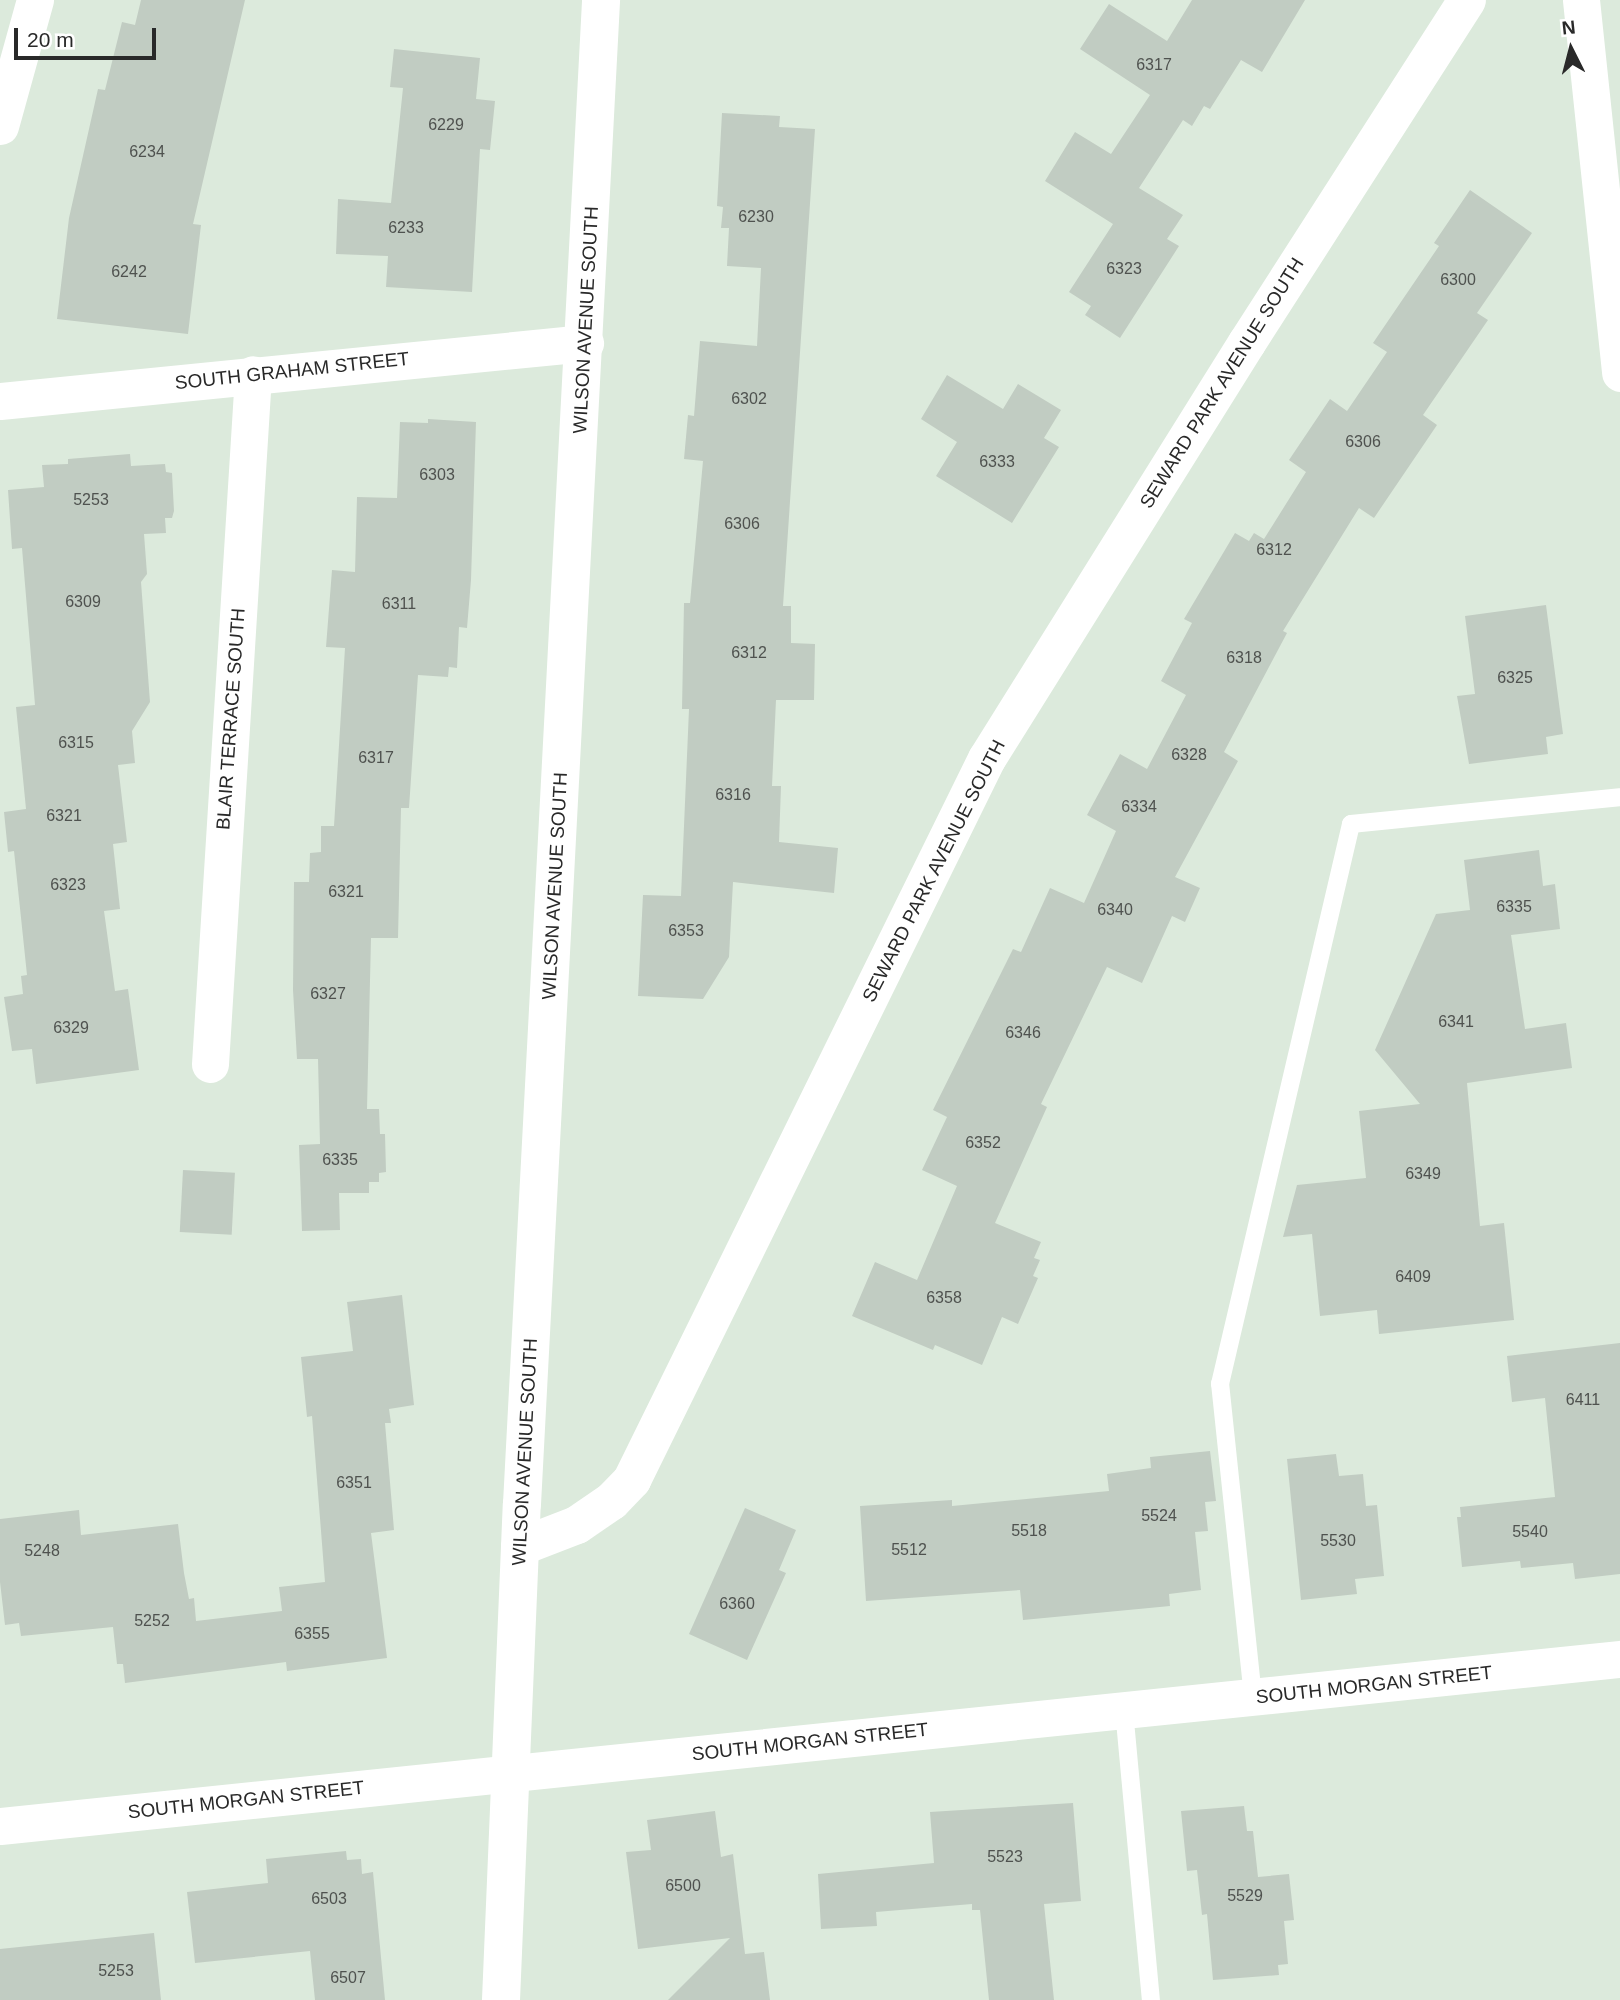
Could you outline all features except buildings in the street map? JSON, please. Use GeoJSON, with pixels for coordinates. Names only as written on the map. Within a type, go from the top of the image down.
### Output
{"type":"FeatureCollection","features":[{"type":"Feature","properties":{"kind":"main road","name":"WILSON AVENUE SOUTH"},"geometry":{"type":"LineString","coordinates":[[509,1772],[601,0]]}},
{"type":"Feature","properties":{"kind":"main road","name":"SEWARD PARK AVENUE SOUTH"},"geometry":{"type":"LineString","coordinates":[[520,1546],[577,1525],[612,1501],[632,1480],[987,759],[1247,343],[1467,0]]}},
{"type":"Feature","properties":{"kind":"main road"},"geometry":{"type":"LineString","coordinates":[[501,2000],[509,1772]]}},
{"type":"Feature","properties":{"kind":"street"},"geometry":{"type":"LineString","coordinates":[[0,126],[35,0]]}},
{"type":"Feature","properties":{"kind":"street"},"geometry":{"type":"LineString","coordinates":[[1581,0],[1620,373]]}},
{"type":"Feature","properties":{"kind":"street","name":"SOUTH GRAHAM STREET"},"geometry":{"type":"LineString","coordinates":[[0,401],[585,343]]}},
{"type":"Feature","properties":{"kind":"street","name":"BLAIR TERRACE SOUTH"},"geometry":{"type":"LineString","coordinates":[[210,1064],[253,374]]}},
{"type":"Feature","properties":{"kind":"street","name":"SOUTH MORGAN STREET"},"geometry":{"type":"LineString","coordinates":[[0,1826],[1620,1659]]}},
{"type":"Feature","properties":{"kind":"lane"},"geometry":{"type":"LineString","coordinates":[[1253,1698],[1220,1384],[1351,824],[1620,797]]}},
{"type":"Feature","properties":{"kind":"lane"},"geometry":{"type":"LineString","coordinates":[[1124,1710],[1151,2000]]}}]}
